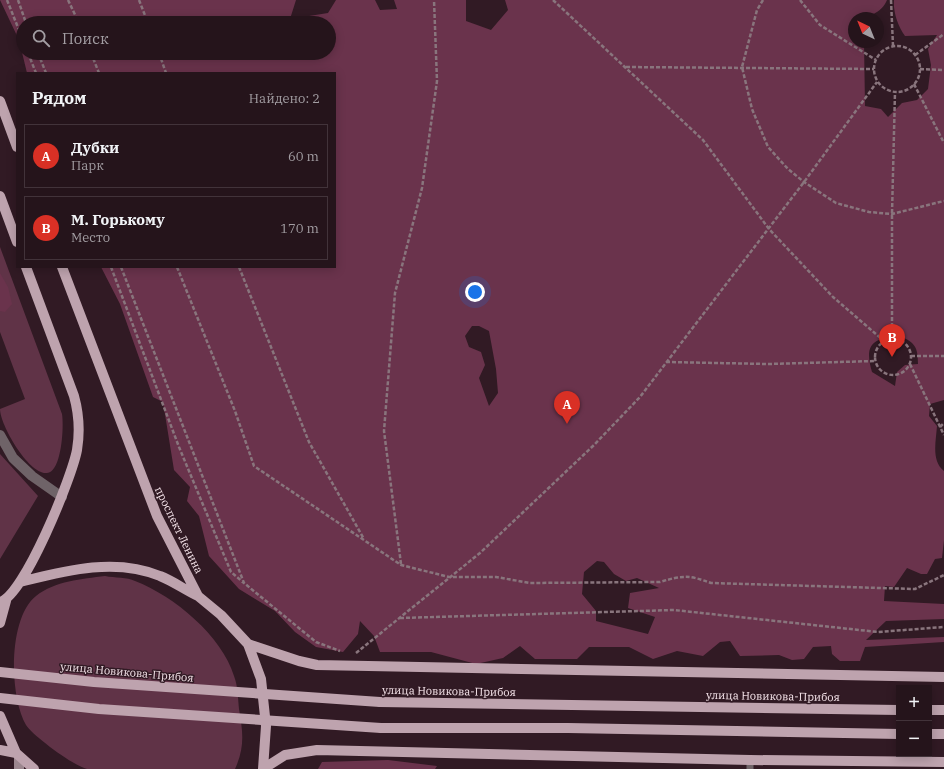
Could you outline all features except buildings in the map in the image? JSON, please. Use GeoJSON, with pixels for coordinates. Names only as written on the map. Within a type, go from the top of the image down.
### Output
{"type":"FeatureCollection","features":[{"type":"Feature","properties":{"kind":"main road"},"geometry":{"type":"LineString","coordinates":[[0,101],[16,144]]}},
{"type":"Feature","properties":{"kind":"main road"},"geometry":{"type":"LineString","coordinates":[[0,196],[16,239]]}},
{"type":"Feature","properties":{"kind":"main road"},"geometry":{"type":"LineString","coordinates":[[0,623],[3,602],[20,582],[43,539],[62,497],[77,452],[79,433],[78,411],[26,268]]}},
{"type":"Feature","properties":{"kind":"main road","name":"проспект Ленина"},"geometry":{"type":"LineString","coordinates":[[62,268],[157,516],[198,596],[221,615],[248,644],[261,680],[263,695],[266,726],[263,769]]}},
{"type":"Feature","properties":{"kind":"main road"},"geometry":{"type":"LineString","coordinates":[[20,582],[61,571],[99,567],[131,568],[160,576],[198,596]]}},
{"type":"Feature","properties":{"kind":"main road"},"geometry":{"type":"LineString","coordinates":[[248,644],[299,661],[317,665],[944,677]]}},
{"type":"Feature","properties":{"kind":"main road","name":"улица Новикова-Прибоя"},"geometry":{"type":"LineString","coordinates":[[0,672],[94,682],[380,702],[896,710]]}},
{"type":"Feature","properties":{"kind":"main road"},"geometry":{"type":"LineString","coordinates":[[0,698],[99,709],[381,728],[568,728],[896,734]]}},
{"type":"Feature","properties":{"kind":"main road"},"geometry":{"type":"LineString","coordinates":[[932,710],[944,710]]}},
{"type":"Feature","properties":{"kind":"main road"},"geometry":{"type":"LineString","coordinates":[[0,716],[18,755],[19,769]]}},
{"type":"Feature","properties":{"kind":"main road"},"geometry":{"type":"LineString","coordinates":[[932,734],[944,734]]}},
{"type":"Feature","properties":{"kind":"main road"},"geometry":{"type":"LineString","coordinates":[[0,750],[18,755],[34,769]]}},
{"type":"Feature","properties":{"kind":"main road"},"geometry":{"type":"LineString","coordinates":[[263,769],[285,755],[317,750],[750,764],[944,762]]}},
{"type":"Feature","properties":{"kind":"street"},"geometry":{"type":"LineString","coordinates":[[0,435],[13,458],[32,476],[62,497]]}},
{"type":"Feature","properties":{"kind":"path"},"geometry":{"type":"LineString","coordinates":[[7,0],[16,22]]}},
{"type":"Feature","properties":{"kind":"path"},"geometry":{"type":"LineString","coordinates":[[18,0],[24,16]]}},
{"type":"Feature","properties":{"kind":"path"},"geometry":{"type":"LineString","coordinates":[[68,0],[76,16]]}},
{"type":"Feature","properties":{"kind":"path"},"geometry":{"type":"LineString","coordinates":[[139,0],[145,16]]}},
{"type":"Feature","properties":{"kind":"path"},"geometry":{"type":"LineString","coordinates":[[401,565],[384,431],[395,293],[422,188],[437,81],[434,0]]}},
{"type":"Feature","properties":{"kind":"path"},"geometry":{"type":"LineString","coordinates":[[553,0],[703,140],[769,229],[833,297],[884,341]]}},
{"type":"Feature","properties":{"kind":"path"},"geometry":{"type":"LineString","coordinates":[[763,0],[757,10],[742,67],[752,110],[768,147],[788,169],[804,182],[836,203],[869,212],[892,214],[944,201]]}},
{"type":"Feature","properties":{"kind":"path"},"geometry":{"type":"LineString","coordinates":[[800,0],[820,25],[876,60]]}},
{"type":"Feature","properties":{"kind":"path"},"geometry":{"type":"LineString","coordinates":[[891,0],[893,46]]}},
{"type":"Feature","properties":{"kind":"path"},"geometry":{"type":"LineString","coordinates":[[915,55],[944,34]]}},
{"type":"Feature","properties":{"kind":"path"},"geometry":{"type":"LineString","coordinates":[[893,46],[905,48],[915,55],[920,69],[914,84],[908,88],[895,92],[888,90],[878,82],[874,69],[876,60],[881,52],[893,46]]}},
{"type":"Feature","properties":{"kind":"path"},"geometry":{"type":"LineString","coordinates":[[31,60],[36,72]]}},
{"type":"Feature","properties":{"kind":"path"},"geometry":{"type":"LineString","coordinates":[[41,60],[46,72]]}},
{"type":"Feature","properties":{"kind":"path"},"geometry":{"type":"LineString","coordinates":[[94,60],[99,72]]}},
{"type":"Feature","properties":{"kind":"path"},"geometry":{"type":"LineString","coordinates":[[161,60],[166,72]]}},
{"type":"Feature","properties":{"kind":"path"},"geometry":{"type":"LineString","coordinates":[[625,68],[742,67],[874,69]]}},
{"type":"Feature","properties":{"kind":"path"},"geometry":{"type":"LineString","coordinates":[[920,69],[944,70]]}},
{"type":"Feature","properties":{"kind":"path"},"geometry":{"type":"LineString","coordinates":[[353,655],[480,553],[594,445],[640,397],[769,229],[878,82]]}},
{"type":"Feature","properties":{"kind":"path"},"geometry":{"type":"LineString","coordinates":[[914,84],[944,143]]}},
{"type":"Feature","properties":{"kind":"path"},"geometry":{"type":"LineString","coordinates":[[892,339],[892,214],[895,92]]}},
{"type":"Feature","properties":{"kind":"path"},"geometry":{"type":"LineString","coordinates":[[111,268],[177,440],[231,572],[316,642]]}},
{"type":"Feature","properties":{"kind":"path"},"geometry":{"type":"LineString","coordinates":[[121,268],[244,583]]}},
{"type":"Feature","properties":{"kind":"path"},"geometry":{"type":"LineString","coordinates":[[177,268],[254,466],[401,565],[449,577],[496,577],[537,583],[660,582],[675,577],[691,576],[711,583],[915,589],[944,575]]}},
{"type":"Feature","properties":{"kind":"path"},"geometry":{"type":"LineString","coordinates":[[239,268],[309,442],[365,540]]}},
{"type":"Feature","properties":{"kind":"path"},"geometry":{"type":"LineString","coordinates":[[892,339],[904,342],[908,347],[911,356],[910,364],[903,373],[891,376],[881,371],[875,361],[876,350],[884,341],[892,339]]}},
{"type":"Feature","properties":{"kind":"path"},"geometry":{"type":"LineString","coordinates":[[911,356],[944,356]]}},
{"type":"Feature","properties":{"kind":"path"},"geometry":{"type":"LineString","coordinates":[[666,362],[768,364],[875,361]]}},
{"type":"Feature","properties":{"kind":"path"},"geometry":{"type":"LineString","coordinates":[[910,364],[944,435]]}},
{"type":"Feature","properties":{"kind":"path"},"geometry":{"type":"LineString","coordinates":[[940,427],[944,423]]}},
{"type":"Feature","properties":{"kind":"path"},"geometry":{"type":"LineString","coordinates":[[399,618],[674,610],[878,632],[944,627]]}},
{"type":"Feature","properties":{"kind":"shaded area"},"geometry":{"type":"Polygon","coordinates":[[[0,0],[296,0],[291,16],[16,16],[16,34],[0,0]]]}},
{"type":"Feature","properties":{"kind":"shaded area"},"geometry":{"type":"Polygon","coordinates":[[[336,0],[375,0],[380,10],[397,9],[394,0],[466,0],[466,21],[491,30],[508,10],[505,0],[887,0],[885,5],[877,12],[848,12],[848,48],[864,48],[865,106],[881,109],[888,117],[902,103],[917,100],[928,89],[931,65],[928,49],[937,35],[905,36],[896,19],[894,0],[944,0],[944,400],[930,404],[929,416],[937,426],[935,450],[937,462],[944,471],[944,540],[942,558],[935,559],[927,574],[921,574],[907,568],[894,587],[885,586],[884,601],[944,604],[944,619],[886,621],[866,640],[944,637],[944,642],[865,647],[860,661],[840,661],[832,654],[831,646],[813,647],[804,659],[792,660],[779,655],[740,656],[730,641],[720,642],[703,656],[677,651],[653,659],[629,647],[589,647],[577,659],[535,659],[520,646],[503,658],[476,664],[431,652],[380,652],[374,636],[360,621],[358,634],[343,652],[316,647],[295,632],[275,611],[239,589],[209,556],[199,516],[187,501],[190,487],[174,470],[163,402],[153,397],[120,304],[102,268],[336,268],[336,72],[27,72],[24,60],[336,60],[336,16],[309,16],[328,13],[336,0]],[[472,326],[465,336],[469,347],[481,352],[485,365],[479,378],[489,406],[498,393],[496,369],[489,331],[479,326],[472,326]],[[899,336],[876,341],[870,349],[869,355],[872,372],[895,386],[897,372],[905,365],[918,364],[916,349],[909,341],[899,336]],[[597,561],[584,572],[582,594],[596,611],[596,621],[648,634],[655,617],[628,608],[630,593],[659,588],[637,578],[626,581],[614,574],[604,562],[597,561]]]}},
{"type":"Feature","properties":{"kind":"shaded area"},"geometry":{"type":"Polygon","coordinates":[[[0,247],[62,414],[63,428],[59,457],[52,471],[47,473],[32,466],[24,458],[10,437],[1,416],[0,409],[25,399],[0,332],[0,247]]]}},
{"type":"Feature","properties":{"kind":"shaded area"},"geometry":{"type":"Polygon","coordinates":[[[0,273],[8,287],[12,304],[5,312],[0,311],[0,273]]]}},
{"type":"Feature","properties":{"kind":"shaded area"},"geometry":{"type":"Polygon","coordinates":[[[0,454],[38,496],[0,559],[0,454]]]}},
{"type":"Feature","properties":{"kind":"shaded area"},"geometry":{"type":"Polygon","coordinates":[[[105,576],[132,580],[165,597],[195,619],[219,646],[228,661],[237,688],[242,746],[235,769],[87,769],[81,767],[54,750],[26,725],[20,712],[16,696],[14,658],[20,621],[27,607],[36,596],[52,587],[87,578],[105,576]]]}},
{"type":"Feature","properties":{"kind":"shaded area"},"geometry":{"type":"Polygon","coordinates":[[[388,760],[437,766],[435,769],[318,769],[322,762],[388,760]]]}},
{"type":"Feature","properties":{"kind":"place","name":"М. Горькому"},"geometry":{"type":"Point","coordinates":[892,357]}},
{"type":"Feature","properties":{"kind":"place","name":"Дубки"},"geometry":{"type":"Point","coordinates":[567,424]}}]}
